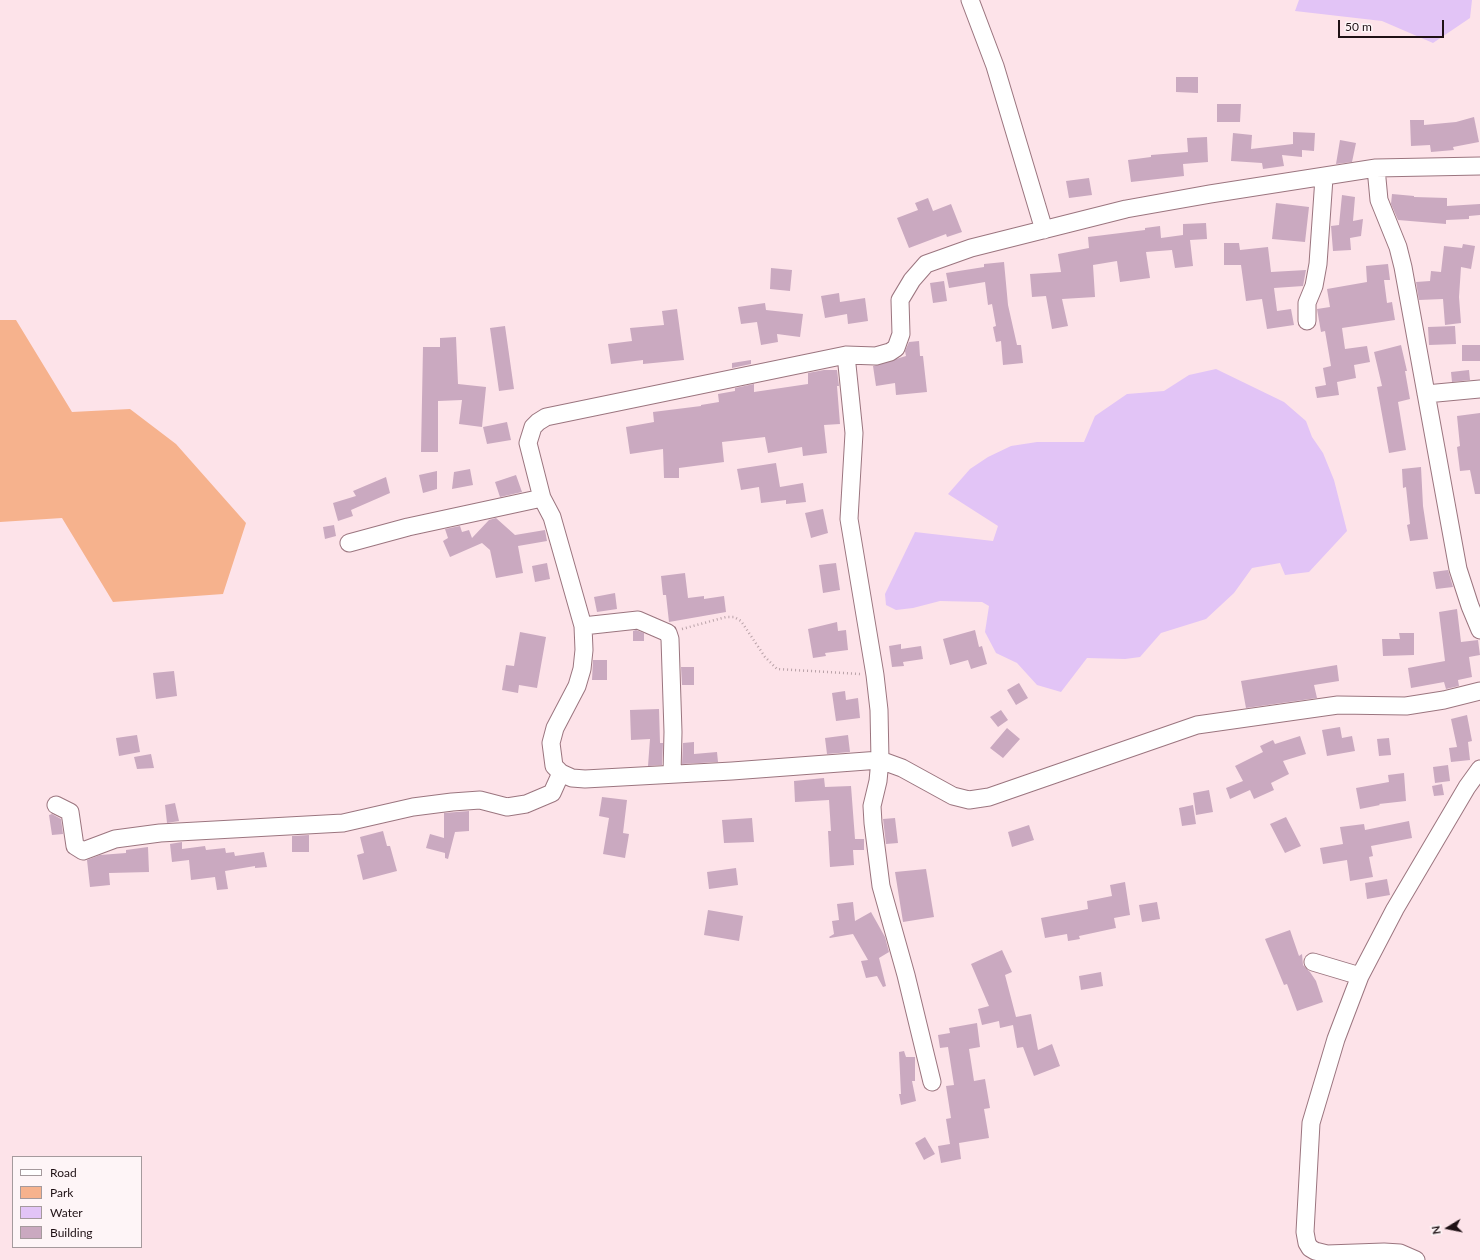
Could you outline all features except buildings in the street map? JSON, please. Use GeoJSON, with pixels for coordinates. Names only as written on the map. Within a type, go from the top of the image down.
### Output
{"type":"FeatureCollection","features":[{"type":"Feature","properties":{"kind":"street"},"geometry":{"type":"LineString","coordinates":[[970,0],[995,66],[1044,230]]}},
{"type":"Feature","properties":{"kind":"street"},"geometry":{"type":"LineString","coordinates":[[1480,166],[1376,168],[1324,178],[1172,201],[1126,210],[971,248],[926,264],[903,293],[900,300],[901,334],[896,348],[890,352],[876,356],[846,355],[546,417],[533,427],[528,442],[542,498],[552,517],[583,626],[584,650],[582,669],[577,686],[556,728],[551,743],[554,766],[561,773],[572,778],[585,779],[672,774],[880,760],[902,768],[953,796],[970,800],[989,797],[1197,725],[1338,705],[1406,706],[1444,700],[1480,691]]}},
{"type":"Feature","properties":{"kind":"street"},"geometry":{"type":"LineString","coordinates":[[1376,168],[1379,200],[1398,247],[1403,267],[1456,562],[1470,606],[1480,630]]}},
{"type":"Feature","properties":{"kind":"street"},"geometry":{"type":"LineString","coordinates":[[1307,322],[1307,303],[1314,286],[1318,264],[1324,178]]}},
{"type":"Feature","properties":{"kind":"street"},"geometry":{"type":"LineString","coordinates":[[846,355],[854,433],[849,519],[875,675],[879,710],[880,760],[872,813],[881,886],[906,975],[932,1082]]}},
{"type":"Feature","properties":{"kind":"street"},"geometry":{"type":"LineString","coordinates":[[1426,394],[1480,389]]}},
{"type":"Feature","properties":{"kind":"street"},"geometry":{"type":"LineString","coordinates":[[349,543],[408,527],[542,498]]}},
{"type":"Feature","properties":{"kind":"street"},"geometry":{"type":"LineString","coordinates":[[583,626],[638,620],[668,633],[670,647],[673,732],[672,774]]}},
{"type":"Feature","properties":{"kind":"street"},"geometry":{"type":"LineString","coordinates":[[1416,1260],[1400,1253],[1321,1253],[1310,1248],[1307,1243],[1305,1232],[1311,1123],[1336,1039],[1360,976],[1395,909],[1467,787],[1480,769]]}},
{"type":"Feature","properties":{"kind":"street"},"geometry":{"type":"LineString","coordinates":[[56,805],[70,812],[75,846],[83,851],[123,838],[160,833],[343,823],[413,807],[452,802],[480,800],[507,807],[526,804],[552,793],[561,773]]}},
{"type":"Feature","properties":{"kind":"street"},"geometry":{"type":"LineString","coordinates":[[1312,962],[1360,976]]}},
{"type":"Feature","properties":{"kind":"path"},"geometry":{"type":"LineString","coordinates":[[668,633],[726,617],[734,617],[741,621],[765,657],[777,669],[875,675]]}},
{"type":"Feature","properties":{"kind":"green space"},"geometry":{"type":"Polygon","coordinates":[[[0,320],[16,320],[72,412],[130,409],[176,444],[246,523],[223,594],[113,602],[62,518],[0,522],[0,320]]]}},
{"type":"Feature","properties":{"kind":"water"},"geometry":{"type":"Polygon","coordinates":[[[1299,0],[1472,0],[1470,18],[1433,43],[1382,21],[1295,11],[1299,0]]]}},
{"type":"Feature","properties":{"kind":"water"},"geometry":{"type":"Polygon","coordinates":[[[1216,369],[1284,402],[1306,421],[1312,437],[1323,453],[1334,480],[1347,531],[1309,572],[1285,575],[1280,563],[1252,568],[1234,593],[1206,619],[1161,633],[1140,657],[1125,659],[1087,658],[1061,692],[1037,685],[1017,663],[996,653],[985,632],[989,606],[982,602],[940,601],[913,608],[896,610],[886,605],[885,594],[915,532],[993,541],[998,526],[948,494],[970,469],[988,457],[1011,446],[1037,442],[1084,442],[1095,416],[1127,394],[1164,391],[1189,375],[1216,369]]]}}]}
